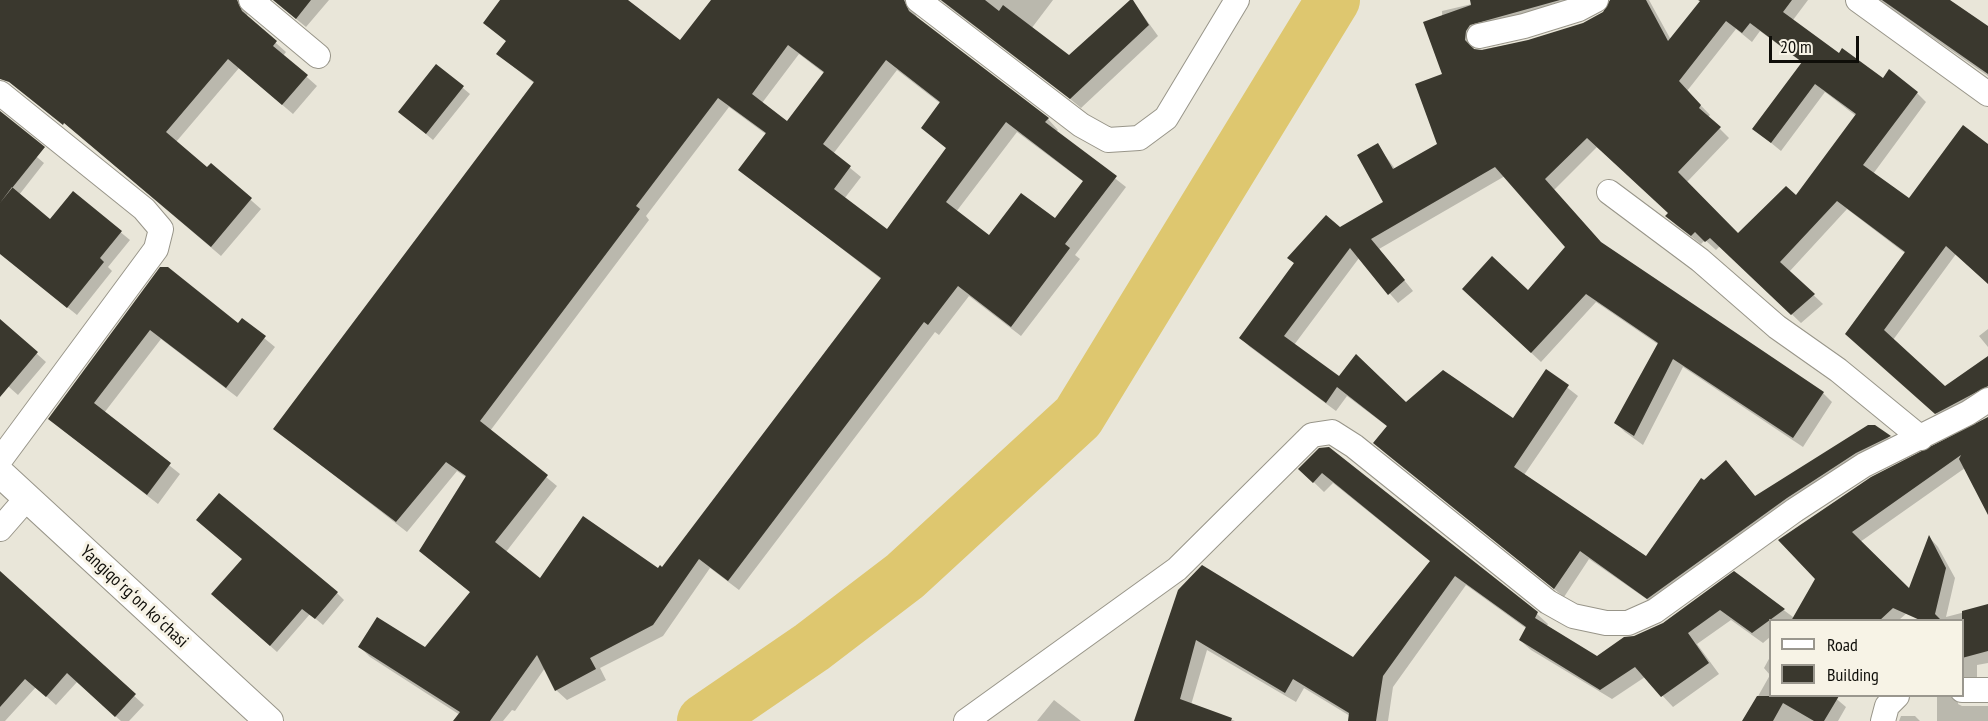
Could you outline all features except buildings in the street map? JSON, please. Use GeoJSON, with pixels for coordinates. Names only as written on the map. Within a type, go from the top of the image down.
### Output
{"type":"FeatureCollection","features":[{"type":"Feature","properties":{"kind":"street"},"geometry":{"type":"LineString","coordinates":[[251,0],[318,56]]}},
{"type":"Feature","properties":{"kind":"street"},"geometry":{"type":"LineString","coordinates":[[918,0],[1082,125],[1108,140],[1139,138],[1166,118],[1237,0]]}},
{"type":"Feature","properties":{"kind":"street"},"geometry":{"type":"LineString","coordinates":[[1479,36],[1524,26],[1579,9],[1596,0]]}},
{"type":"Feature","properties":{"kind":"street"},"geometry":{"type":"LineString","coordinates":[[1857,0],[1988,94]]}},
{"type":"Feature","properties":{"kind":"street"},"geometry":{"type":"LineString","coordinates":[[0,93],[144,209],[161,229],[156,249],[0,460]]}},
{"type":"Feature","properties":{"kind":"street"},"geometry":{"type":"LineString","coordinates":[[1609,192],[1700,260],[1777,327],[1838,370],[1921,438]]}},
{"type":"Feature","properties":{"kind":"street"},"geometry":{"type":"LineString","coordinates":[[966,721],[1177,569],[1312,435],[1332,432],[1354,446],[1548,602],[1573,616],[1606,623],[1628,623],[1655,611],[1795,510],[1864,465],[1921,438],[1988,400]]}},
{"type":"Feature","properties":{"kind":"street","name":"Yangiqoʻrgʻon koʻchasi"},"geometry":{"type":"LineString","coordinates":[[0,473],[268,721]]}},
{"type":"Feature","properties":{"kind":"street"},"geometry":{"type":"LineString","coordinates":[[0,529],[27,498]]}},
{"type":"Feature","properties":{"kind":"street"},"geometry":{"type":"LineString","coordinates":[[1964,690],[1988,690]]}},
{"type":"Feature","properties":{"kind":"street"},"geometry":{"type":"LineString","coordinates":[[1883,721],[1887,706],[1896,697]]}},
{"type":"Feature","properties":{"kind":"waterway"},"geometry":{"type":"LineString","coordinates":[[704,721],[812,647],[905,576],[1078,417],[1333,0]]}}]}
